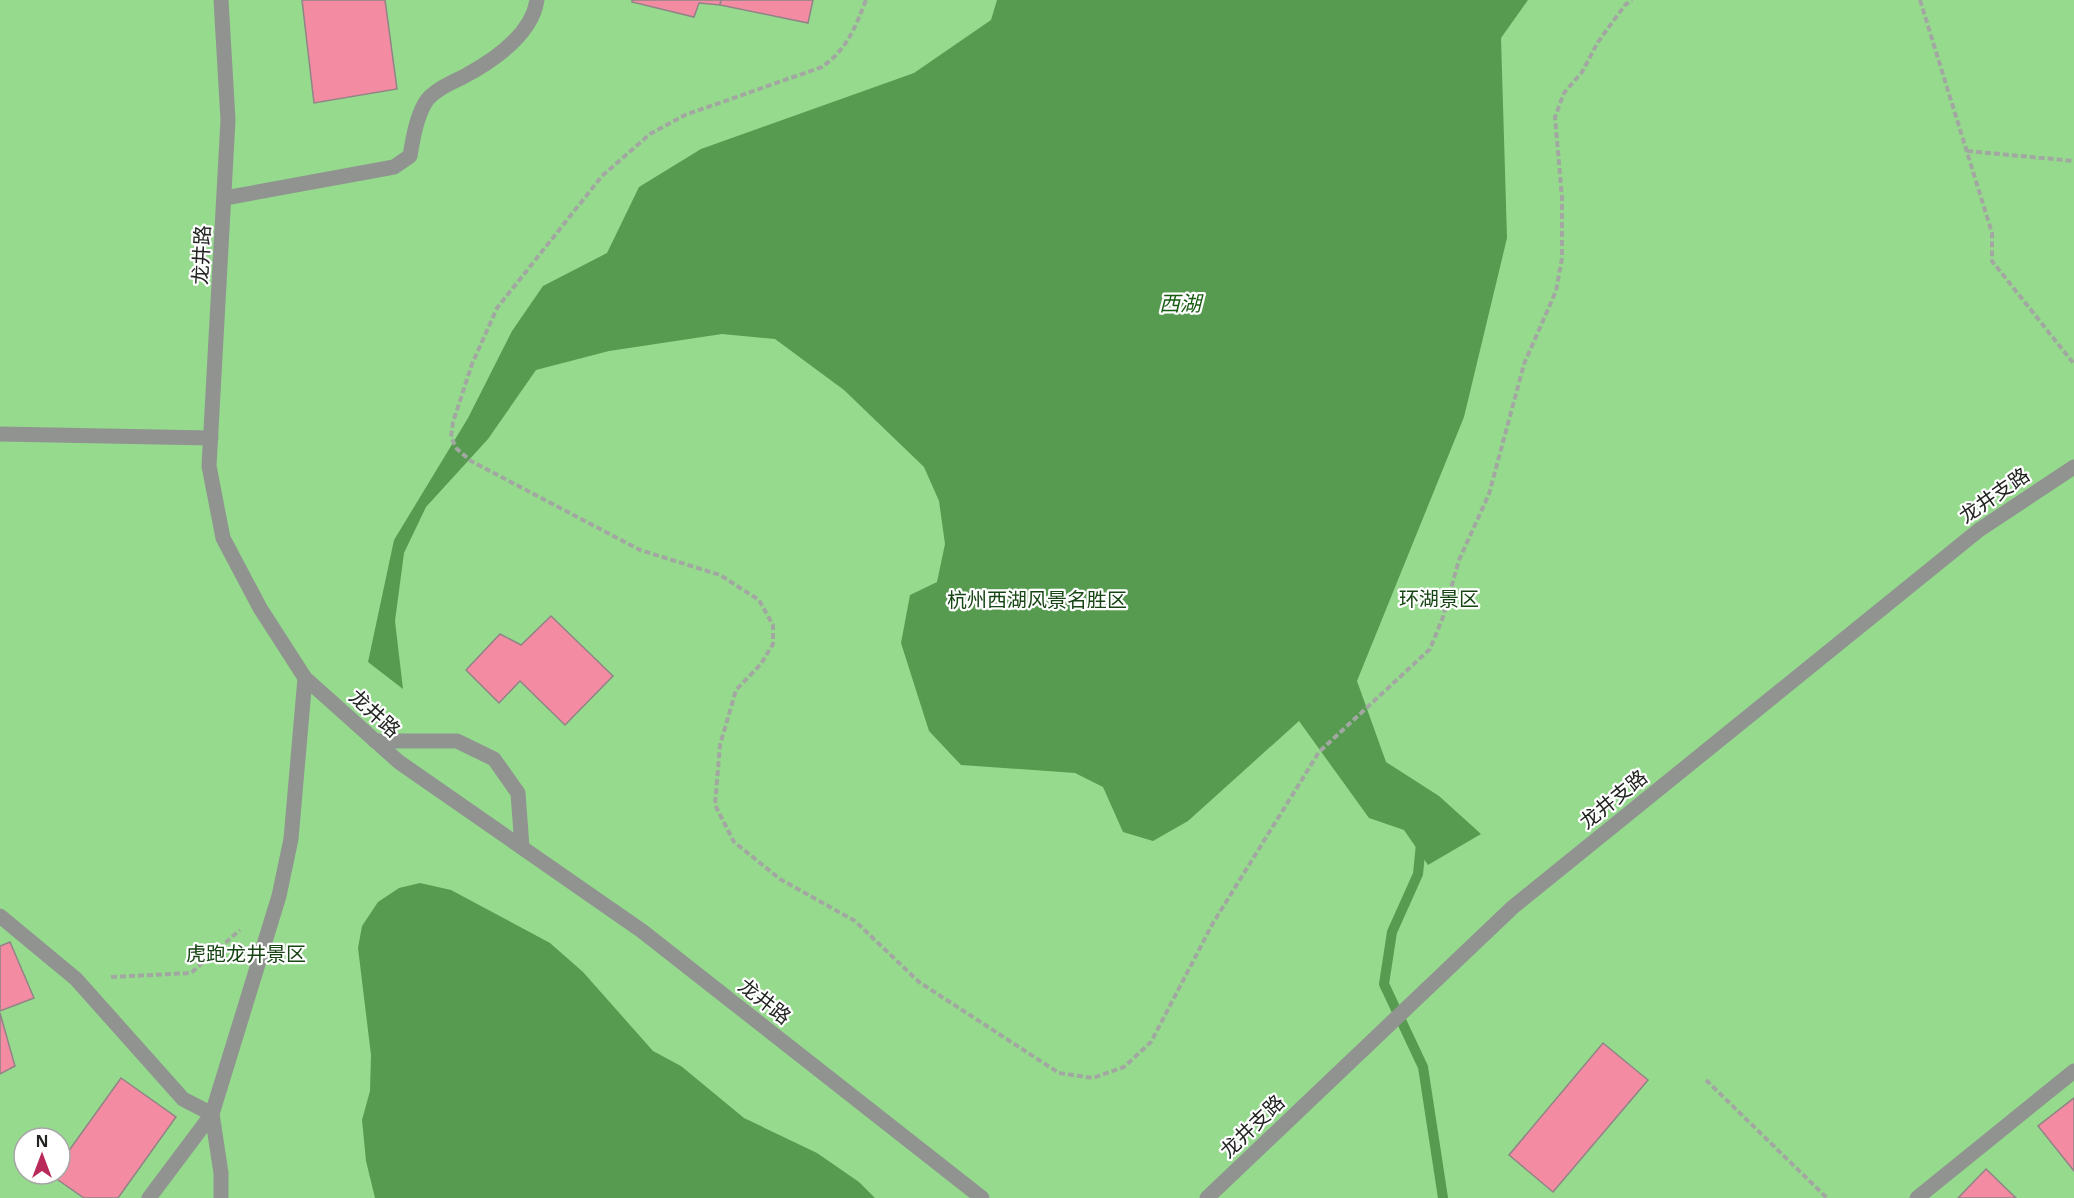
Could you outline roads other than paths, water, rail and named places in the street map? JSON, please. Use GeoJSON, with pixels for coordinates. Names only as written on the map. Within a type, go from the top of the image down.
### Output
{"type":"FeatureCollection","features":[{"type":"Feature","properties":{"kind":"street","name":"龙井路"},"geometry":{"type":"LineString","coordinates":[[221,0],[228,120],[209,466],[223,538],[260,608],[305,678],[399,762],[642,931],[982,1198]]}},
{"type":"Feature","properties":{"kind":"street"},"geometry":{"type":"LineString","coordinates":[[225,198],[394,167],[410,156],[414,130],[426,101],[490,62],[522,31],[535,11],[537,0]]}},
{"type":"Feature","properties":{"kind":"street"},"geometry":{"type":"LineString","coordinates":[[0,434],[211,438]]}},
{"type":"Feature","properties":{"kind":"street","name":"龙井支路"},"geometry":{"type":"LineString","coordinates":[[1207,1198],[1513,907],[1979,530],[2074,467]]}},
{"type":"Feature","properties":{"kind":"street"},"geometry":{"type":"LineString","coordinates":[[148,1198],[212,1114],[279,896],[291,839],[305,678]]}},
{"type":"Feature","properties":{"kind":"street"},"geometry":{"type":"LineString","coordinates":[[375,741],[457,741],[494,759],[518,793],[522,847]]}},
{"type":"Feature","properties":{"kind":"street"},"geometry":{"type":"LineString","coordinates":[[0,916],[76,979],[183,1099],[212,1114]]}},
{"type":"Feature","properties":{"kind":"street"},"geometry":{"type":"LineString","coordinates":[[1917,1198],[2074,1071]]}},
{"type":"Feature","properties":{"kind":"street"},"geometry":{"type":"LineString","coordinates":[[212,1114],[221,1173],[221,1198]]}},
{"type":"Feature","properties":{"kind":"water","name":"西湖"},"geometry":{"type":"Polygon","coordinates":[[[997,0],[1528,0],[1501,38],[1507,238],[1464,417],[1357,681],[1386,762],[1439,796],[1481,834],[1428,865],[1404,830],[1369,818],[1299,721],[1188,821],[1153,841],[1123,832],[1103,787],[1075,773],[961,765],[929,731],[901,643],[910,595],[937,582],[945,544],[939,501],[924,467],[844,390],[775,339],[722,334],[609,351],[536,370],[488,439],[426,507],[404,553],[395,621],[403,689],[368,662],[394,540],[468,418],[512,331],[543,286],[607,253],[639,187],[701,149],[914,73],[991,20],[997,0]]]}},
{"type":"Feature","properties":{"kind":"water"},"geometry":{"type":"Polygon","coordinates":[[[420,883],[451,890],[550,943],[583,972],[653,1051],[681,1066],[744,1118],[817,1153],[859,1182],[875,1198],[375,1198],[366,1161],[362,1120],[370,1091],[371,1055],[358,948],[362,926],[378,902],[399,888],[420,883]]]}},
{"type":"Feature","properties":{"kind":"waterway"},"geometry":{"type":"LineString","coordinates":[[1421,844],[1418,874],[1392,932],[1384,984],[1423,1067],[1443,1198]]}},
{"type":"Feature","properties":{"kind":"park label","name":"环湖景区"},"geometry":{"type":"Point","coordinates":[1439,598]}},
{"type":"Feature","properties":{"kind":"park label","name":"杭州西湖风景名胜区"},"geometry":{"type":"Point","coordinates":[1037,599]}},
{"type":"Feature","properties":{"kind":"park label","name":"虎跑龙井景区"},"geometry":{"type":"Point","coordinates":[246,953]}}]}
